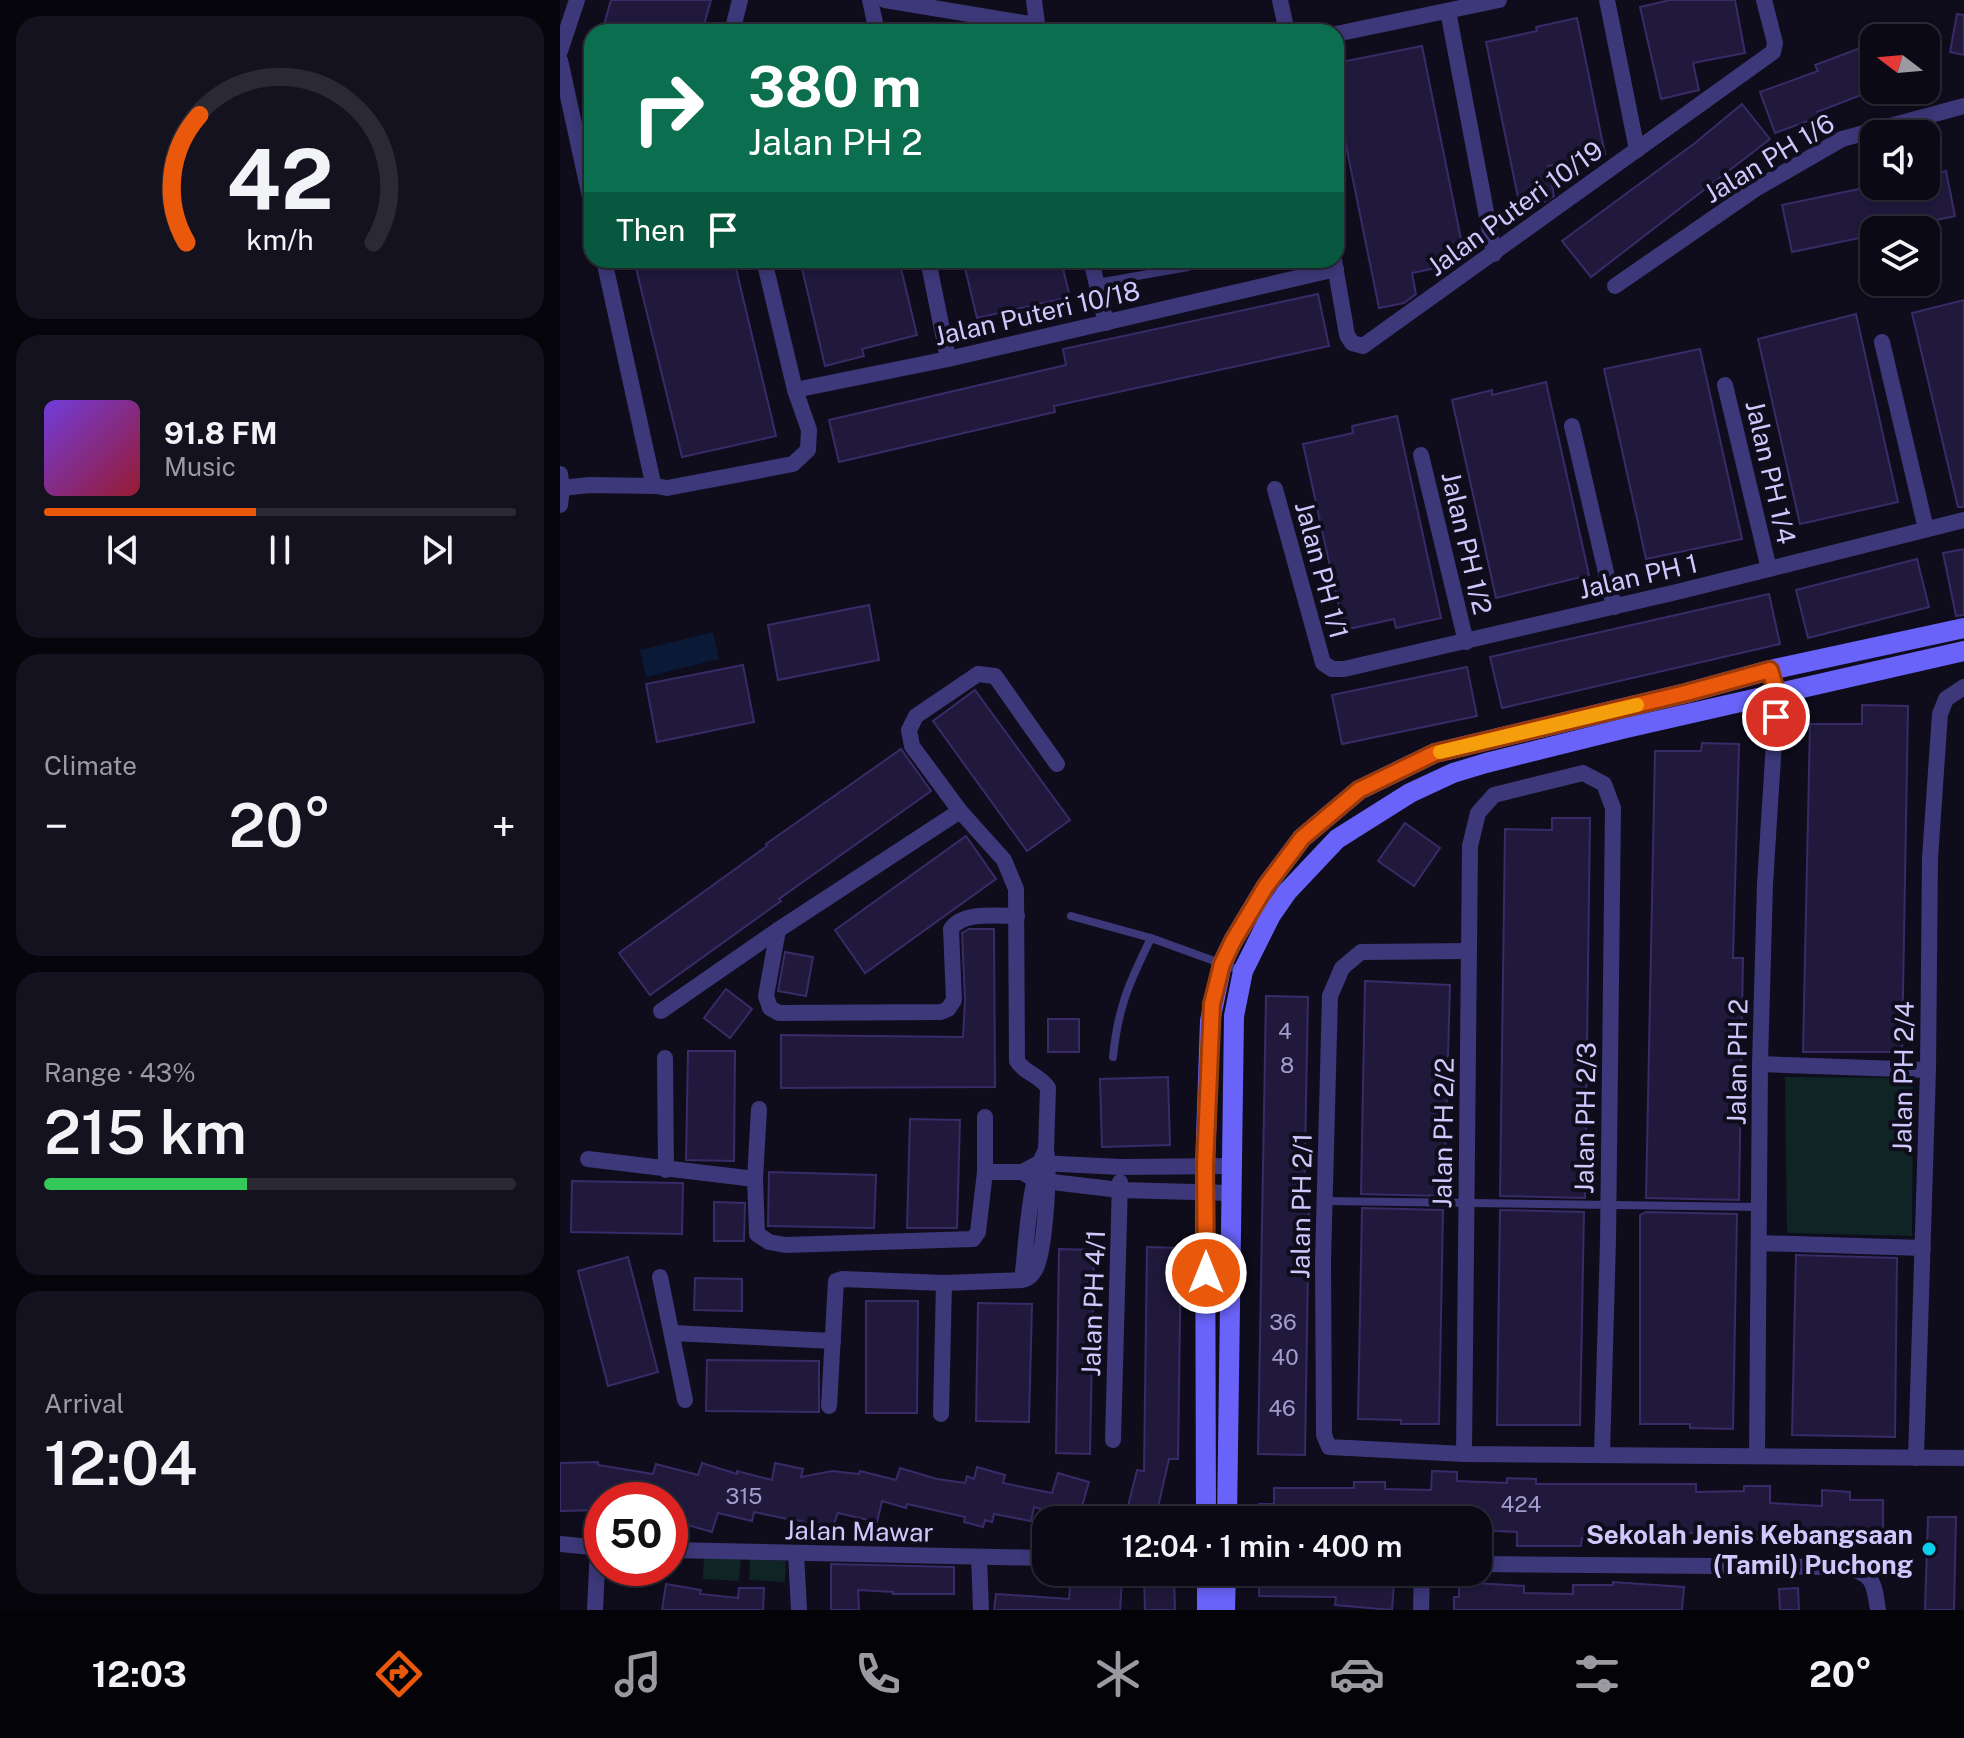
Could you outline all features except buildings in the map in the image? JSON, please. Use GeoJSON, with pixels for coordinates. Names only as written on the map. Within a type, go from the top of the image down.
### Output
{"type":"FeatureCollection","features":[{"type":"Feature","properties":{"kind":"main road"},"geometry":{"type":"LineString","coordinates":[[1206,1506],[1205,1166],[1210,1021],[1222,964],[1266,886],[1302,838],[1359,790],[1435,753],[1770,670],[1964,628]]}},
{"type":"Feature","properties":{"kind":"main road"},"geometry":{"type":"LineString","coordinates":[[1227,1506],[1234,1016],[1243,971],[1271,915],[1287,892],[1337,839],[1410,793],[1453,773],[1964,651]]}},
{"type":"Feature","properties":{"kind":"main road"},"geometry":{"type":"LineString","coordinates":[[1207,1586],[1207,1610]]}},
{"type":"Feature","properties":{"kind":"main road"},"geometry":{"type":"LineString","coordinates":[[1225,1610],[1226,1586]]}},
{"type":"Feature","properties":{"kind":"street"},"geometry":{"type":"LineString","coordinates":[[560,51],[577,0]]}},
{"type":"Feature","properties":{"kind":"street"},"geometry":{"type":"LineString","coordinates":[[734,24],[740,0]]}},
{"type":"Feature","properties":{"kind":"street"},"geometry":{"type":"LineString","coordinates":[[870,0],[875,24]]}},
{"type":"Feature","properties":{"kind":"street"},"geometry":{"type":"LineString","coordinates":[[885,0],[1015,24]]}},
{"type":"Feature","properties":{"kind":"street"},"geometry":{"type":"LineString","coordinates":[[1034,0],[1037,24]]}},
{"type":"Feature","properties":{"kind":"street"},"geometry":{"type":"LineString","coordinates":[[1280,0],[1285,24]]}},
{"type":"Feature","properties":{"kind":"street"},"geometry":{"type":"LineString","coordinates":[[1344,32],[1499,0]]}},
{"type":"Feature","properties":{"kind":"street"},"geometry":{"type":"LineString","coordinates":[[1607,0],[1637,150]]}},
{"type":"Feature","properties":{"kind":"street","name":"Jalan Puteri 10/19"},"geometry":{"type":"LineString","coordinates":[[1336,268],[1347,335],[1352,343],[1363,346],[1773,52],[1775,43],[1764,0]]}},
{"type":"Feature","properties":{"kind":"street"},"geometry":{"type":"LineString","coordinates":[[1448,11],[1494,254]]}},
{"type":"Feature","properties":{"kind":"street"},"geometry":{"type":"LineString","coordinates":[[560,60],[584,170]]}},
{"type":"Feature","properties":{"kind":"street","name":"Jalan PH 1/6"},"geometry":{"type":"LineString","coordinates":[[1615,286],[1757,188],[1842,139],[1964,106]]}},
{"type":"Feature","properties":{"kind":"street"},"geometry":{"type":"LineString","coordinates":[[606,268],[653,481]]}},
{"type":"Feature","properties":{"kind":"street"},"geometry":{"type":"LineString","coordinates":[[561,489],[653,481],[667,488],[793,464],[808,450],[809,430],[795,390],[766,268]]}},
{"type":"Feature","properties":{"kind":"street"},"geometry":{"type":"LineString","coordinates":[[930,268],[948,359]]}},
{"type":"Feature","properties":{"kind":"street"},"geometry":{"type":"LineString","coordinates":[[1093,268],[1106,323]]}},
{"type":"Feature","properties":{"kind":"street","name":"Jalan Puteri 10/18"},"geometry":{"type":"LineString","coordinates":[[795,390],[1106,323],[1319,268]]}},
{"type":"Feature","properties":{"kind":"street"},"geometry":{"type":"LineString","coordinates":[[1882,342],[1926,529]]}},
{"type":"Feature","properties":{"kind":"street","name":"Jalan PH 1/4"},"geometry":{"type":"LineString","coordinates":[[1725,385],[1769,569]]}},
{"type":"Feature","properties":{"kind":"street"},"geometry":{"type":"LineString","coordinates":[[1572,426],[1614,607]]}},
{"type":"Feature","properties":{"kind":"street","name":"Jalan PH 1/2"},"geometry":{"type":"LineString","coordinates":[[1421,455],[1466,642]]}},
{"type":"Feature","properties":{"kind":"street","name":"Jalan PH 1/1"},"geometry":{"type":"LineString","coordinates":[[1275,489],[1323,663]]}},
{"type":"Feature","properties":{"kind":"street","name":"Jalan PH 1"},"geometry":{"type":"LineString","coordinates":[[1323,663],[1332,669],[1344,669],[1466,642],[1964,520]]}},
{"type":"Feature","properties":{"kind":"street","name":"Jalan PH 2"},"geometry":{"type":"LineString","coordinates":[[1757,1456],[1760,1064],[1765,884],[1777,694],[1770,670]]}},
{"type":"Feature","properties":{"kind":"street"},"geometry":{"type":"LineString","coordinates":[[829,1406],[836,1281],[944,1283],[1022,1280],[1028,1279],[1038,1262],[1035,1178],[1044,1159],[1048,1088],[1042,1079],[1019,1066],[1017,1061],[1016,889],[1004,860],[960,811],[912,746],[909,730],[916,716],[978,674],[995,676],[1057,764]]}},
{"type":"Feature","properties":{"kind":"street","name":"Jalan PH 2/4"},"geometry":{"type":"LineString","coordinates":[[1916,1458],[1928,1070],[1930,858],[1940,714],[1946,699],[1964,687]]}},
{"type":"Feature","properties":{"kind":"street","name":"Jalan PH 2/3"},"geometry":{"type":"LineString","coordinates":[[1478,813],[1494,795],[1583,773],[1604,784],[1613,808],[1602,1455]]}},
{"type":"Feature","properties":{"kind":"street"},"geometry":{"type":"LineString","coordinates":[[661,1011],[960,811]]}},
{"type":"Feature","properties":{"kind":"street","name":"Jalan PH 2/2"},"geometry":{"type":"LineString","coordinates":[[1464,1454],[1470,846],[1478,813]]}},
{"type":"Feature","properties":{"kind":"street"},"geometry":{"type":"LineString","coordinates":[[778,930],[766,996],[770,1008],[779,1013],[941,1012],[948,1009],[954,1000],[951,929],[955,923],[969,917],[1017,916]]}},
{"type":"Feature","properties":{"kind":"street","name":"Jalan PH 2/1"},"geometry":{"type":"LineString","coordinates":[[1464,1454],[1329,1447],[1324,1435],[1325,1201],[1330,996],[1342,968],[1361,952],[1469,951]]}},
{"type":"Feature","properties":{"kind":"street"},"geometry":{"type":"LineString","coordinates":[[665,1058],[666,1170]]}},
{"type":"Feature","properties":{"kind":"street"},"geometry":{"type":"LineString","coordinates":[[1760,1064],[1928,1070]]}},
{"type":"Feature","properties":{"kind":"street"},"geometry":{"type":"LineString","coordinates":[[759,1109],[755,1179],[757,1234],[769,1242],[785,1245],[973,1239],[978,1232],[985,1172],[985,1117]]}},
{"type":"Feature","properties":{"kind":"street"},"geometry":{"type":"LineString","coordinates":[[588,1159],[755,1179]]}},
{"type":"Feature","properties":{"kind":"street"},"geometry":{"type":"LineString","coordinates":[[1044,1159],[1121,1167],[1232,1166]]}},
{"type":"Feature","properties":{"kind":"street"},"geometry":{"type":"LineString","coordinates":[[1035,1178],[1044,1159]]}},
{"type":"Feature","properties":{"kind":"street","name":"Jalan PH 4/1"},"geometry":{"type":"LineString","coordinates":[[1113,1440],[1121,1167]]}},
{"type":"Feature","properties":{"kind":"street"},"geometry":{"type":"LineString","coordinates":[[985,1172],[1120,1190],[1232,1193]]}},
{"type":"Feature","properties":{"kind":"street"},"geometry":{"type":"LineString","coordinates":[[1759,1243],[1923,1248]]}},
{"type":"Feature","properties":{"kind":"street"},"geometry":{"type":"LineString","coordinates":[[660,1277],[685,1400]]}},
{"type":"Feature","properties":{"kind":"street"},"geometry":{"type":"LineString","coordinates":[[941,1414],[944,1283]]}},
{"type":"Feature","properties":{"kind":"street"},"geometry":{"type":"LineString","coordinates":[[673,1333],[833,1341]]}},
{"type":"Feature","properties":{"kind":"street"},"geometry":{"type":"LineString","coordinates":[[1464,1454],[1964,1458]]}},
{"type":"Feature","properties":{"kind":"street"},"geometry":{"type":"LineString","coordinates":[[560,1544],[584,1546]]}},
{"type":"Feature","properties":{"kind":"street","name":"Jalan Mawar"},"geometry":{"type":"LineString","coordinates":[[688,1550],[1032,1558]]}},
{"type":"Feature","properties":{"kind":"street"},"geometry":{"type":"LineString","coordinates":[[796,1553],[799,1610]]}},
{"type":"Feature","properties":{"kind":"street"},"geometry":{"type":"LineString","coordinates":[[979,1557],[981,1610]]}},
{"type":"Feature","properties":{"kind":"street"},"geometry":{"type":"LineString","coordinates":[[1492,1564],[1845,1567],[1870,1578],[1875,1587],[1878,1610]]}},
{"type":"Feature","properties":{"kind":"street"},"geometry":{"type":"LineString","coordinates":[[595,1610],[597,1586]]}},
{"type":"Feature","properties":{"kind":"street"},"geometry":{"type":"LineString","coordinates":[[1421,1610],[1422,1586]]}},
{"type":"Feature","properties":{"kind":"lane"},"geometry":{"type":"LineString","coordinates":[[1096,283],[1182,268]]}},
{"type":"Feature","properties":{"kind":"lane"},"geometry":{"type":"LineString","coordinates":[[1071,916],[1151,938],[1243,971]]}},
{"type":"Feature","properties":{"kind":"lane"},"geometry":{"type":"LineString","coordinates":[[1113,1057],[1117,1019],[1128,985],[1151,938]]}},
{"type":"Feature","properties":{"kind":"lane"},"geometry":{"type":"LineString","coordinates":[[1325,1201],[1759,1207]]}},
{"type":"Feature","properties":{"kind":"green space"},"geometry":{"type":"Polygon","coordinates":[[[1785,1077],[1913,1078],[1912,1236],[1787,1233],[1785,1077]]]}},
{"type":"Feature","properties":{"kind":"green space"},"geometry":{"type":"Polygon","coordinates":[[[704,1556],[741,1558],[739,1581],[703,1579],[704,1556]]]}},
{"type":"Feature","properties":{"kind":"green space"},"geometry":{"type":"Polygon","coordinates":[[[750,1559],[786,1561],[785,1582],[749,1580],[750,1559]]]}},
{"type":"Feature","properties":{"kind":"water"},"geometry":{"type":"Polygon","coordinates":[[[713,632],[719,659],[646,677],[640,650],[713,632]]]}},
{"type":"Feature","properties":{"kind":"slow traffic"},"geometry":{"type":"LineString","coordinates":[[1440,752],[1637,705]]}},
{"type":"Feature","properties":{"kind":"place","name":"Sekolah Jenis Kebangsaan (Tamil) Puchong"},"geometry":{"type":"Point","coordinates":[1929,1549]}},
{"type":"Feature","properties":{"kind":"route"},"geometry":{"type":"LineString","coordinates":[[1206,1273],[1205,1166],[1212,1004],[1222,964],[1233,941],[1266,886],[1302,838],[1359,790],[1435,753],[1770,670],[1777,694],[1776,717]]}}]}
